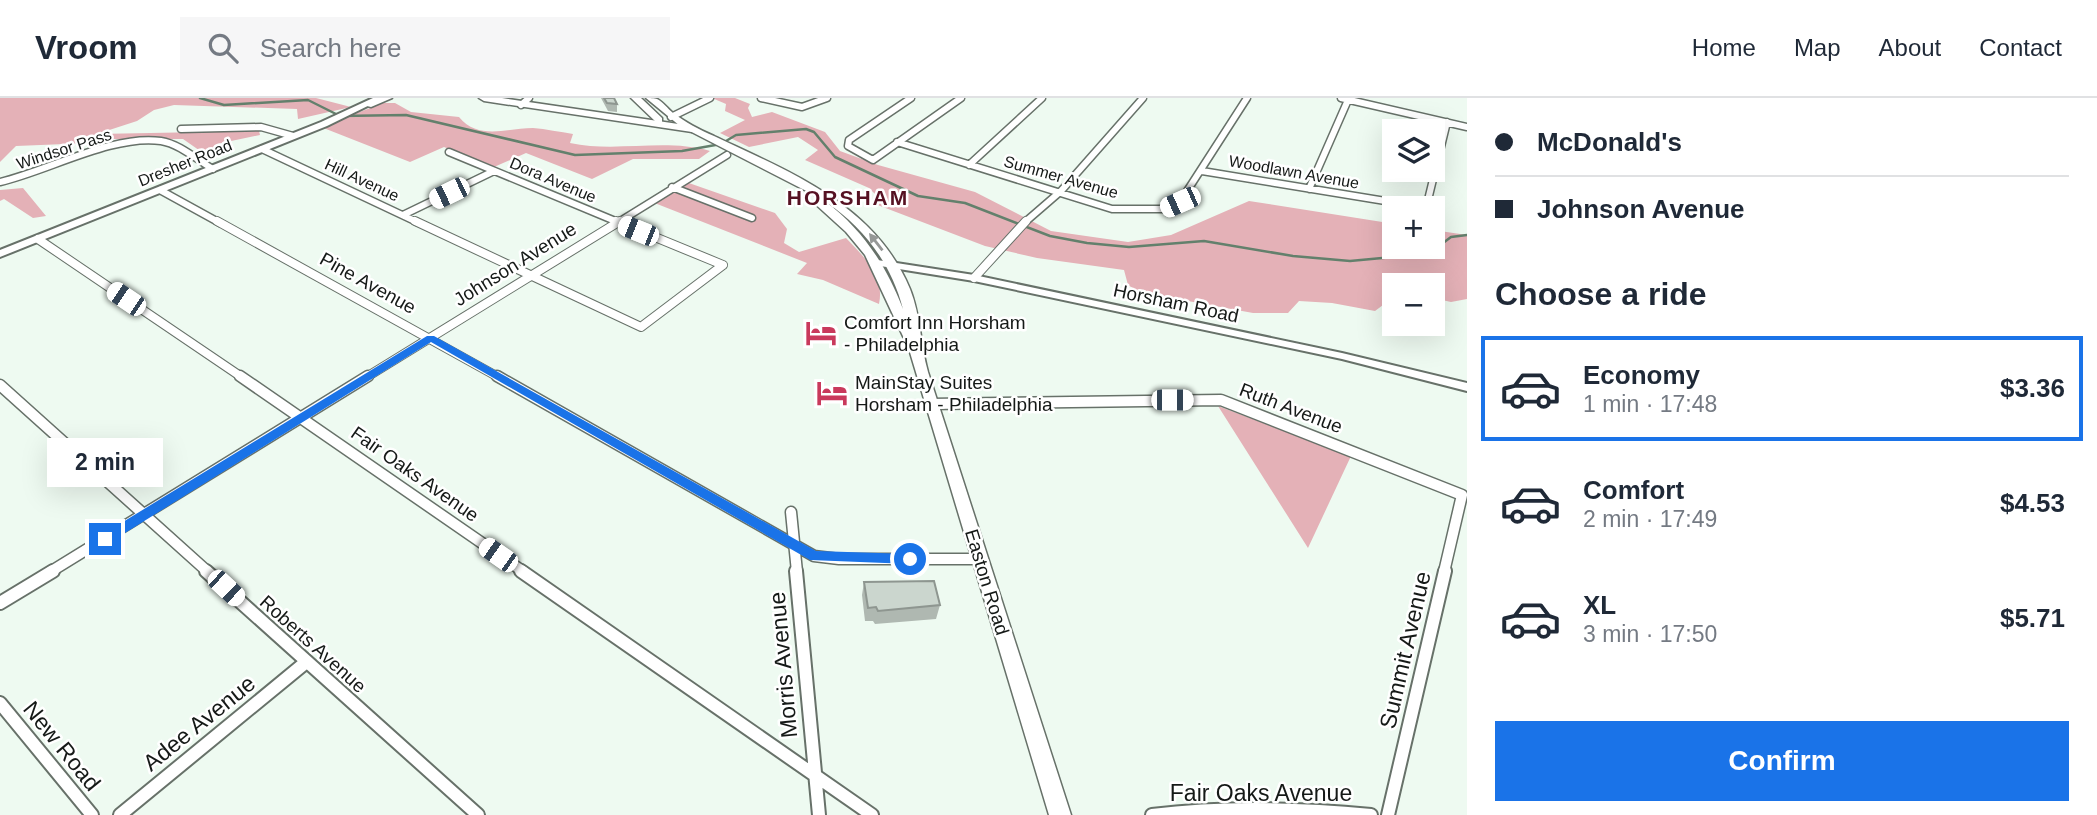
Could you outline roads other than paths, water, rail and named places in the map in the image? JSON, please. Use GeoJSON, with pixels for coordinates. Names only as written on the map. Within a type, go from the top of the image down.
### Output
{"type":"FeatureCollection","features":[{"type":"Feature","properties":{"kind":"main road","name":"Dresher Road"},"geometry":{"type":"LineString","coordinates":[[0,254],[324,124],[380,98]]}},
{"type":"Feature","properties":{"kind":"main road"},"geometry":{"type":"LineString","coordinates":[[365,106],[387,98]]}},
{"type":"Feature","properties":{"kind":"main road"},"geometry":{"type":"LineString","coordinates":[[484,98],[521,105],[669,121]]}},
{"type":"Feature","properties":{"kind":"main road","name":"Easton Road"},"geometry":{"type":"LineString","coordinates":[[636,98],[669,121],[706,141],[798,178],[834,200],[865,229],[892,262],[915,328],[915,349]]}},
{"type":"Feature","properties":{"kind":"main road","name":"Easton Road"},"geometry":{"type":"LineString","coordinates":[[651,98],[669,121],[692,129],[706,141]]}},
{"type":"Feature","properties":{"kind":"main road","name":"Easton Road"},"geometry":{"type":"LineString","coordinates":[[732,152],[822,204],[858,237],[877,262],[902,328],[915,349],[1060,815]]}},
{"type":"Feature","properties":{"kind":"street"},"geometry":{"type":"LineString","coordinates":[[521,105],[530,98]]}},
{"type":"Feature","properties":{"kind":"street"},"geometry":{"type":"LineString","coordinates":[[669,121],[710,98]]}},
{"type":"Feature","properties":{"kind":"street"},"geometry":{"type":"LineString","coordinates":[[761,98],[792,108],[804,108],[827,98]]}},
{"type":"Feature","properties":{"kind":"street"},"geometry":{"type":"LineString","coordinates":[[911,98],[849,140],[848,146],[854,152],[873,160],[961,98]]}},
{"type":"Feature","properties":{"kind":"street"},"geometry":{"type":"LineString","coordinates":[[969,165],[1042,98]]}},
{"type":"Feature","properties":{"kind":"street"},"geometry":{"type":"LineString","coordinates":[[974,278],[1031,215],[1061,191],[1143,98]]}},
{"type":"Feature","properties":{"kind":"street","name":"Summer Avenue"},"geometry":{"type":"LineString","coordinates":[[897,142],[1112,209],[1162,209],[1180,202],[1247,98]]}},
{"type":"Feature","properties":{"kind":"street"},"geometry":{"type":"LineString","coordinates":[[1309,189],[1345,99],[1467,127]]}},
{"type":"Feature","properties":{"kind":"street"},"geometry":{"type":"LineString","coordinates":[[1429,196],[1447,122]]}},
{"type":"Feature","properties":{"kind":"street"},"geometry":{"type":"LineString","coordinates":[[181,129],[261,127],[293,136]]}},
{"type":"Feature","properties":{"kind":"street","name":"Windsor Pass"},"geometry":{"type":"LineString","coordinates":[[0,182],[27,177],[130,142],[161,141],[213,169]]}},
{"type":"Feature","properties":{"kind":"street","name":"Hill Avenue"},"geometry":{"type":"LineString","coordinates":[[262,149],[640,327]]}},
{"type":"Feature","properties":{"kind":"street","name":"Dora Avenue"},"geometry":{"type":"LineString","coordinates":[[449,152],[723,265],[640,327]]}},
{"type":"Feature","properties":{"kind":"street","name":"Johnson Avenue"},"geometry":{"type":"LineString","coordinates":[[0,603],[732,152]]}},
{"type":"Feature","properties":{"kind":"street","name":"Woodlawn Avenue"},"geometry":{"type":"LineString","coordinates":[[1202,170],[1382,201]]}},
{"type":"Feature","properties":{"kind":"street"},"geometry":{"type":"LineString","coordinates":[[403,215],[494,171]]}},
{"type":"Feature","properties":{"kind":"street"},"geometry":{"type":"LineString","coordinates":[[672,187],[752,218]]}},
{"type":"Feature","properties":{"kind":"street","name":"Pine Avenue"},"geometry":{"type":"LineString","coordinates":[[160,190],[430,338],[814,556],[839,559],[981,559]]}},
{"type":"Feature","properties":{"kind":"street","name":"Fair Oaks Avenue"},"geometry":{"type":"LineString","coordinates":[[38,239],[302,418],[872,815]]}},
{"type":"Feature","properties":{"kind":"street","name":"Horsham Road"},"geometry":{"type":"LineString","coordinates":[[877,262],[892,262],[974,278],[1342,356],[1467,387]]}},
{"type":"Feature","properties":{"kind":"street","name":"Roberts Avenue"},"geometry":{"type":"LineString","coordinates":[[0,385],[147,514],[305,663],[478,815]]}},
{"type":"Feature","properties":{"kind":"street","name":"Ruth Avenue"},"geometry":{"type":"LineString","coordinates":[[931,404],[1220,400],[1462,495]]}},
{"type":"Feature","properties":{"kind":"street","name":"Summit Avenue"},"geometry":{"type":"LineString","coordinates":[[1388,815],[1462,495]]}},
{"type":"Feature","properties":{"kind":"street","name":"Morris Avenue"},"geometry":{"type":"LineString","coordinates":[[791,512],[819,815]]}},
{"type":"Feature","properties":{"kind":"street","name":"Adee Avenue"},"geometry":{"type":"LineString","coordinates":[[120,815],[305,663]]}},
{"type":"Feature","properties":{"kind":"street","name":"New Road"},"geometry":{"type":"LineString","coordinates":[[0,703],[92,815]]}},
{"type":"Feature","properties":{"kind":"street","name":"Fair Oaks Avenue"},"geometry":{"type":"LineString","coordinates":[[1152,815],[1184,811],[1308,809],[1371,815]]}},
{"type":"Feature","properties":{"kind":"waterway"},"geometry":{"type":"LineString","coordinates":[[200,98],[224,105],[308,100],[340,116],[406,115],[575,155],[682,151],[721,144],[736,135],[806,129],[814,132],[835,157],[918,196],[965,203],[1050,236],[1087,243],[1129,247],[1204,241],[1293,256],[1350,261],[1393,257],[1439,246],[1451,237],[1467,235]]}},
{"type":"Feature","properties":{"kind":"place","name":"Comfort Inn Horsham - Philadelphia"},"geometry":{"type":"Point","coordinates":[821,333]}},
{"type":"Feature","properties":{"kind":"place","name":"MainStay Suites Horsham - Philadelphia"},"geometry":{"type":"Point","coordinates":[832,393]}},
{"type":"Feature","properties":{"kind":"district","name":"HORSHAM"},"geometry":{"type":"Point","coordinates":[848,197]}}]}
